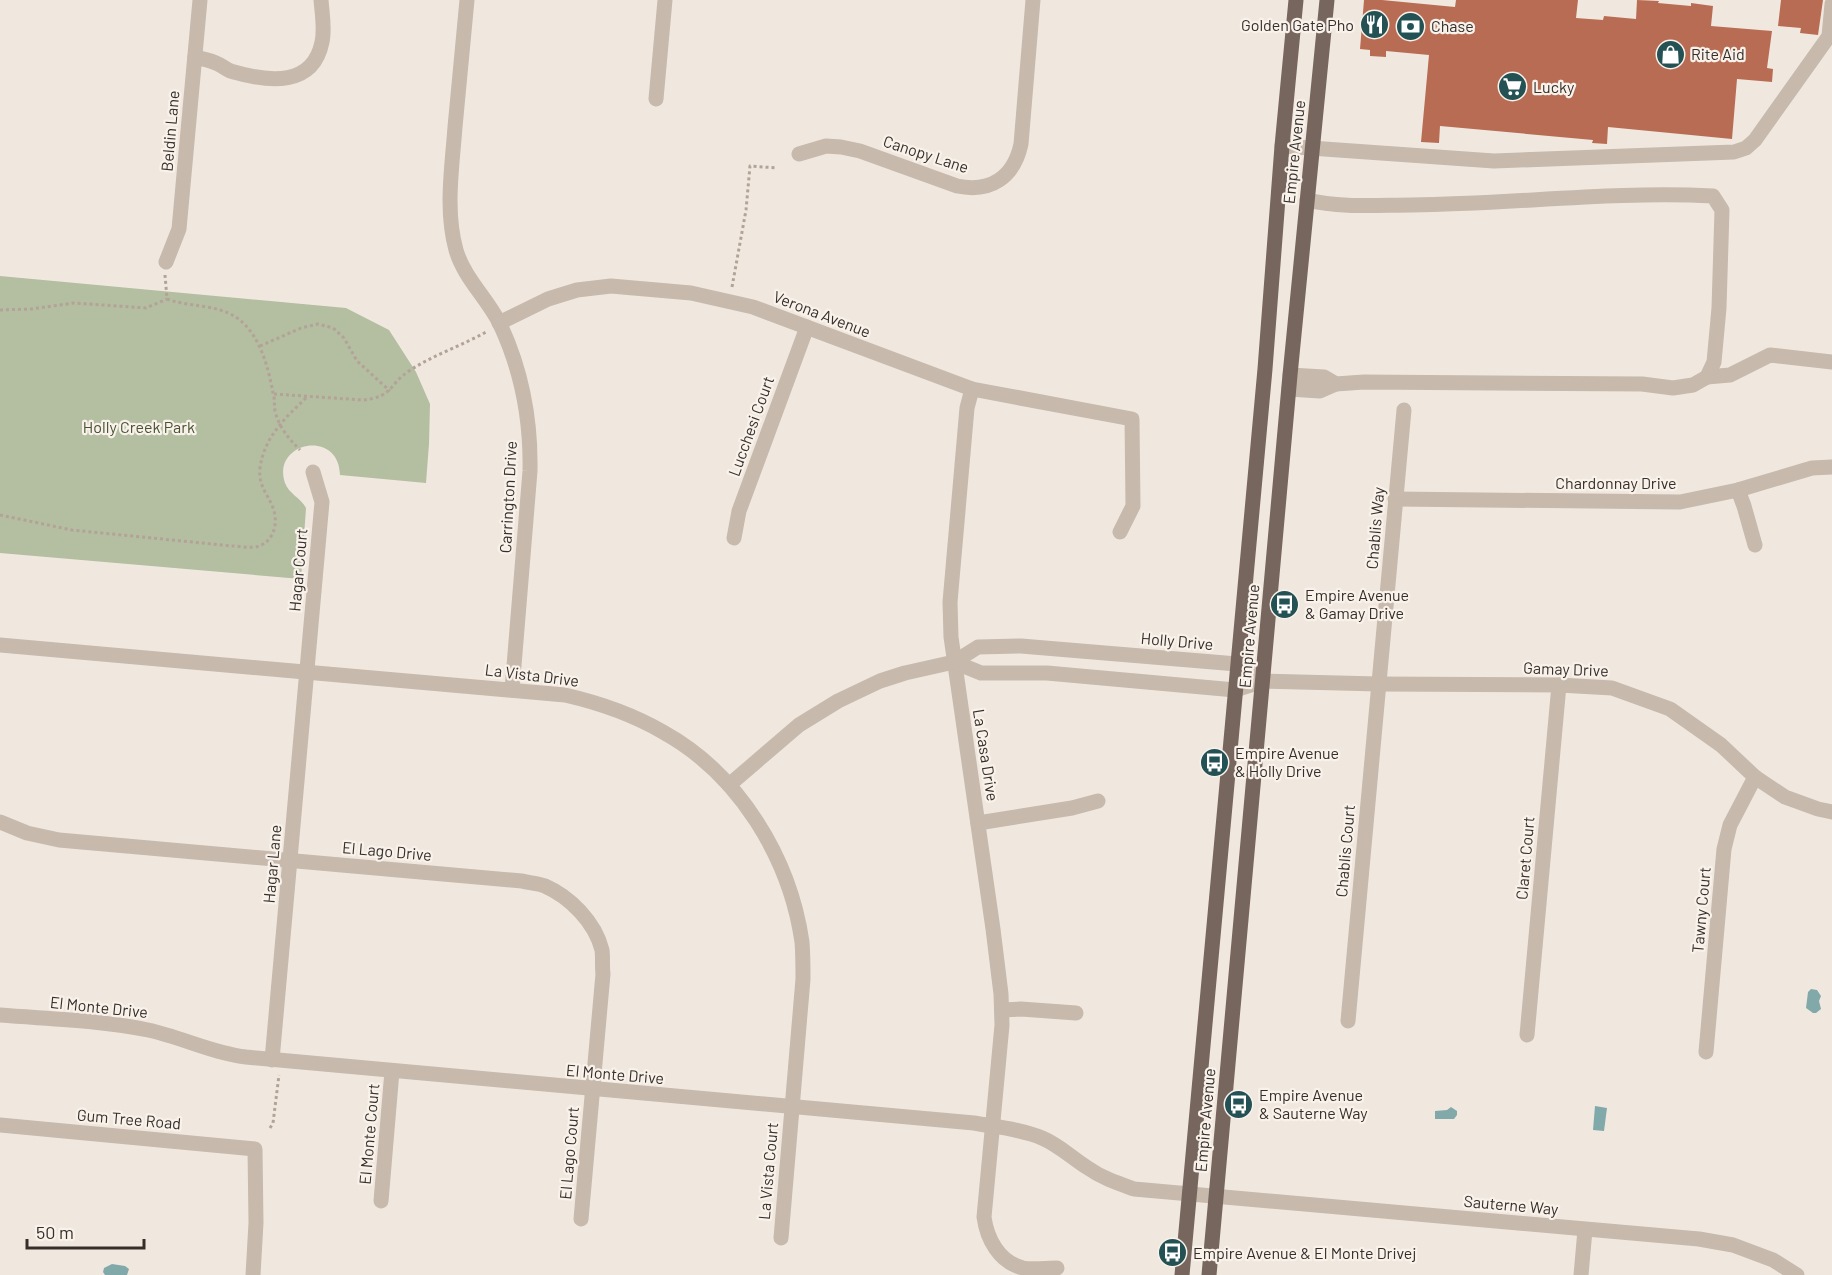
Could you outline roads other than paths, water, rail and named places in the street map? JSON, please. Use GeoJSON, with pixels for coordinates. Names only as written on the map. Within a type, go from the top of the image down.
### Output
{"type":"FeatureCollection","features":[{"type":"Feature","properties":{"kind":"main road","name":"Empire Avenue"},"geometry":{"type":"LineString","coordinates":[[1182,1275],[1296,0]]}},
{"type":"Feature","properties":{"kind":"main road","name":"Empire Avenue"},"geometry":{"type":"LineString","coordinates":[[1209,1275],[1289,382],[1327,0]]}},
{"type":"Feature","properties":{"kind":"main road"},"geometry":{"type":"LineString","coordinates":[[1272,284],[1278,319],[1274,376],[1277,381],[1289,382]]}},
{"type":"Feature","properties":{"kind":"street","name":"Beldin Lane"},"geometry":{"type":"LineString","coordinates":[[166,262],[179,229],[200,0]]}},
{"type":"Feature","properties":{"kind":"street"},"geometry":{"type":"LineString","coordinates":[[195,57],[216,62],[231,72],[248,76],[278,79],[302,75],[314,64],[323,42],[321,0]]}},
{"type":"Feature","properties":{"kind":"street","name":"Carrington Drive"},"geometry":{"type":"LineString","coordinates":[[467,0],[449,194],[451,228],[457,252],[470,280],[499,323],[516,366],[523,391],[531,442],[512,690]]}},
{"type":"Feature","properties":{"kind":"street"},"geometry":{"type":"LineString","coordinates":[[656,99],[664,0]]}},
{"type":"Feature","properties":{"kind":"street","name":"Canopy Lane"},"geometry":{"type":"LineString","coordinates":[[799,154],[826,146],[842,147],[860,151],[957,186],[974,187],[994,182],[1012,168],[1018,158],[1021,144],[1033,0]]}},
{"type":"Feature","properties":{"kind":"street"},"geometry":{"type":"LineString","coordinates":[[1282,146],[1494,161],[1734,152],[1746,148],[1755,140],[1829,36],[1832,4]]}},
{"type":"Feature","properties":{"kind":"street"},"geometry":{"type":"LineString","coordinates":[[1307,200],[1346,205],[1466,204],[1598,195],[1713,196],[1722,210],[1722,259],[1714,362],[1707,378]]}},
{"type":"Feature","properties":{"kind":"street","name":"Verona Avenue"},"geometry":{"type":"LineString","coordinates":[[499,323],[548,299],[577,290],[611,286],[691,292],[753,307],[972,389],[1132,419],[1133,506],[1120,532]]}},
{"type":"Feature","properties":{"kind":"street","name":"Lucchesi Court"},"geometry":{"type":"LineString","coordinates":[[734,538],[739,511],[807,327]]}},
{"type":"Feature","properties":{"kind":"street"},"geometry":{"type":"LineString","coordinates":[[1289,382],[1320,391],[1336,384],[1364,382],[1642,384],[1673,388],[1693,385],[1707,378],[1730,375],[1770,355],[1832,362]]}},
{"type":"Feature","properties":{"kind":"street","name":"La Casa Drive"},"geometry":{"type":"LineString","coordinates":[[972,389],[967,408],[950,602],[954,662],[993,929],[1002,1010],[984,1217],[987,1233],[995,1248],[1005,1259],[1022,1268],[1057,1268]]}},
{"type":"Feature","properties":{"kind":"street","name":"Chablis Way"},"geometry":{"type":"LineString","coordinates":[[1378,684],[1404,410]]}},
{"type":"Feature","properties":{"kind":"street","name":"Chardonnay Drive"},"geometry":{"type":"LineString","coordinates":[[1395,499],[1680,502],[1738,490],[1812,468],[1832,467]]}},
{"type":"Feature","properties":{"kind":"street","name":"Hagar Court"},"geometry":{"type":"LineString","coordinates":[[307,672],[322,502],[313,472]]}},
{"type":"Feature","properties":{"kind":"street"},"geometry":{"type":"LineString","coordinates":[[1738,490],[1755,545]]}},
{"type":"Feature","properties":{"kind":"street","name":"La Vista Drive"},"geometry":{"type":"LineString","coordinates":[[0,645],[565,695],[597,703],[664,732],[689,748],[729,785],[767,836],[783,873],[795,910],[802,943],[803,979],[792,1108]]}},
{"type":"Feature","properties":{"kind":"street","name":"Holly Drive"},"geometry":{"type":"LineString","coordinates":[[729,785],[799,725],[838,701],[880,681],[954,662],[978,647],[1021,646],[1237,664],[1263,681]]}},
{"type":"Feature","properties":{"kind":"street"},"geometry":{"type":"LineString","coordinates":[[954,662],[981,672],[1047,673],[1235,690],[1263,681]]}},
{"type":"Feature","properties":{"kind":"street","name":"Hagar Lane"},"geometry":{"type":"LineString","coordinates":[[272,1059],[307,672]]}},
{"type":"Feature","properties":{"kind":"street","name":"Gamay Drive"},"geometry":{"type":"LineString","coordinates":[[1263,681],[1559,685],[1612,688],[1670,709],[1721,745],[1755,777],[1785,797],[1832,812]]}},
{"type":"Feature","properties":{"kind":"street","name":"Chablis Court"},"geometry":{"type":"LineString","coordinates":[[1348,1020],[1378,684]]}},
{"type":"Feature","properties":{"kind":"street","name":"Claret Court"},"geometry":{"type":"LineString","coordinates":[[1527,1035],[1559,685]]}},
{"type":"Feature","properties":{"kind":"street","name":"Tawny Court"},"geometry":{"type":"LineString","coordinates":[[1706,1052],[1724,849],[1730,825],[1755,777]]}},
{"type":"Feature","properties":{"kind":"street"},"geometry":{"type":"LineString","coordinates":[[978,823],[1072,808],[1098,801]]}},
{"type":"Feature","properties":{"kind":"street","name":"El Lago Drive"},"geometry":{"type":"LineString","coordinates":[[0,822],[27,833],[60,840],[522,881],[543,886],[563,896],[579,911],[592,929],[602,950],[603,974],[592,1090]]}},
{"type":"Feature","properties":{"kind":"street"},"geometry":{"type":"LineString","coordinates":[[1002,1010],[1076,1013]]}},
{"type":"Feature","properties":{"kind":"street","name":"El Monte Drive"},"geometry":{"type":"LineString","coordinates":[[0,1015],[140,1029],[229,1055],[992,1126],[1041,1138],[1109,1181],[1134,1189],[1215,1197]]}},
{"type":"Feature","properties":{"kind":"street","name":"El Monte Court"},"geometry":{"type":"LineString","coordinates":[[381,1201],[392,1071]]}},
{"type":"Feature","properties":{"kind":"street","name":"El Lago Court"},"geometry":{"type":"LineString","coordinates":[[581,1219],[592,1090]]}},
{"type":"Feature","properties":{"kind":"street","name":"La Vista Court"},"geometry":{"type":"LineString","coordinates":[[781,1238],[792,1108]]}},
{"type":"Feature","properties":{"kind":"street","name":"Gum Tree Road"},"geometry":{"type":"LineString","coordinates":[[0,1125],[255,1149],[256,1223],[253,1275]]}},
{"type":"Feature","properties":{"kind":"street","name":"Sauterne Way"},"geometry":{"type":"LineString","coordinates":[[1215,1197],[1699,1239],[1732,1245],[1773,1260],[1797,1275]]}},
{"type":"Feature","properties":{"kind":"street"},"geometry":{"type":"LineString","coordinates":[[1581,1275],[1585,1230]]}},
{"type":"Feature","properties":{"kind":"water"},"geometry":{"type":"Polygon","coordinates":[[[1811,989],[1817,990],[1821,996],[1819,1001],[1821,1009],[1816,1013],[1806,1008],[1808,992],[1811,989]]]}},
{"type":"Feature","properties":{"kind":"water"},"geometry":{"type":"Polygon","coordinates":[[[1595,1106],[1607,1108],[1604,1131],[1593,1130],[1595,1106]]]}},
{"type":"Feature","properties":{"kind":"water"},"geometry":{"type":"Polygon","coordinates":[[[1451,1107],[1457,1111],[1454,1119],[1435,1119],[1435,1111],[1447,1110],[1451,1107]]]}},
{"type":"Feature","properties":{"kind":"water"},"geometry":{"type":"Polygon","coordinates":[[[112,1264],[125,1266],[129,1269],[127,1275],[105,1275],[104,1268],[112,1264]]]}},
{"type":"Feature","properties":{"kind":"place","name":"Golden Gate Pho"},"geometry":{"type":"Point","coordinates":[1375,25]}},
{"type":"Feature","properties":{"kind":"place","name":"Chase"},"geometry":{"type":"Point","coordinates":[1410,26]}},
{"type":"Feature","properties":{"kind":"place","name":"Rite Aid"},"geometry":{"type":"Point","coordinates":[1670,54]}},
{"type":"Feature","properties":{"kind":"place","name":"Lucky"},"geometry":{"type":"Point","coordinates":[1512,87]}},
{"type":"Feature","properties":{"kind":"place","name":"Empire Avenue & Gamay Drive"},"geometry":{"type":"Point","coordinates":[1284,604]}},
{"type":"Feature","properties":{"kind":"place","name":"Empire Avenue & Holly Drive"},"geometry":{"type":"Point","coordinates":[1214,762]}},
{"type":"Feature","properties":{"kind":"place","name":"Empire Avenue & Sauterne Way"},"geometry":{"type":"Point","coordinates":[1238,1104]}},
{"type":"Feature","properties":{"kind":"place","name":"Empire Avenue & El Monte Drivej"},"geometry":{"type":"Point","coordinates":[1172,1253]}},
{"type":"Feature","properties":{"kind":"park label","name":"Holly Creek Park"},"geometry":{"type":"Point","coordinates":[139,427]}}]}
